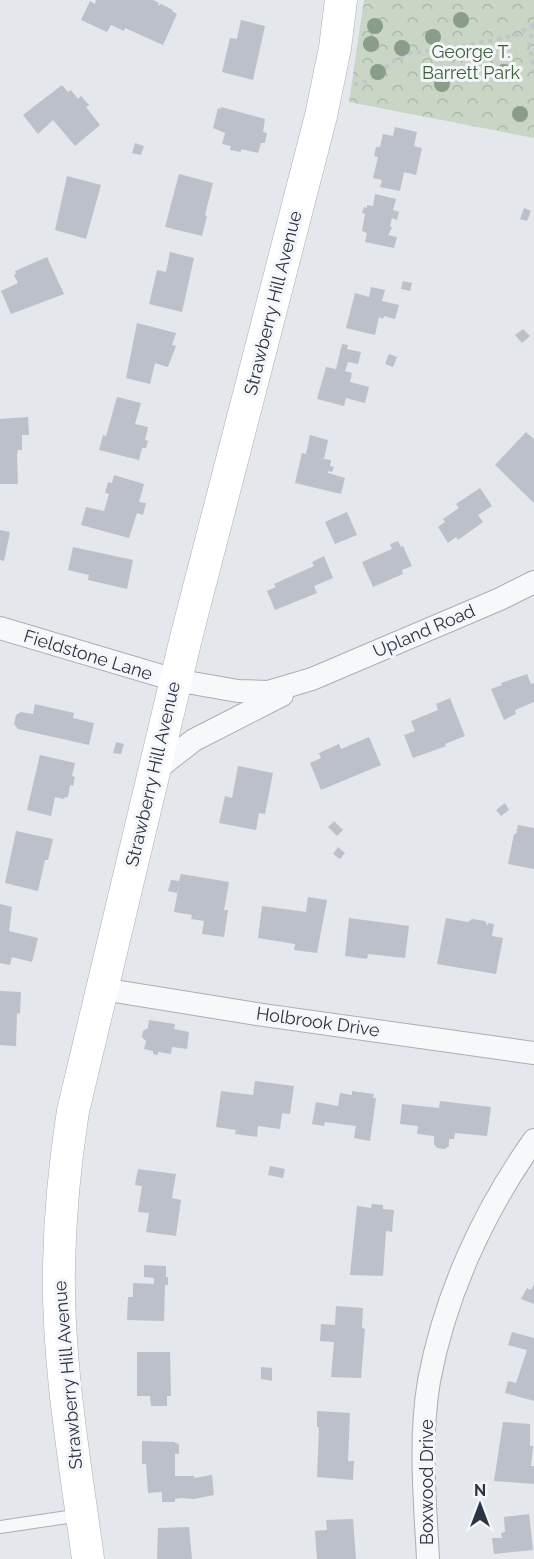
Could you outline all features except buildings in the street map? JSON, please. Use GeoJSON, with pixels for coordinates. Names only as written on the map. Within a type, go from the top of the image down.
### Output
{"type":"FeatureCollection","features":[{"type":"Feature","properties":{"kind":"main road","name":"Strawberry Hill Avenue"},"geometry":{"type":"LineString","coordinates":[[88,1559],[62,1350],[59,1265],[66,1155],[73,1111],[175,680],[321,116],[335,48],[341,0]]}},
{"type":"Feature","properties":{"kind":"street","name":"Upland Road"},"geometry":{"type":"LineString","coordinates":[[153,772],[194,740],[312,679],[500,599],[534,582]]}},
{"type":"Feature","properties":{"kind":"street","name":"Fieldstone Lane"},"geometry":{"type":"LineString","coordinates":[[0,628],[175,680]]}},
{"type":"Feature","properties":{"kind":"street","name":"Upland Road"},"geometry":{"type":"LineString","coordinates":[[175,680],[238,691],[268,692],[312,679]]}},
{"type":"Feature","properties":{"kind":"street","name":"Holbrook Drive"},"geometry":{"type":"LineString","coordinates":[[102,988],[263,1015],[534,1053]]}},
{"type":"Feature","properties":{"kind":"street","name":"Boxwood Drive"},"geometry":{"type":"LineString","coordinates":[[428,1559],[423,1479],[424,1439],[429,1383],[438,1344],[462,1268],[501,1193],[534,1140]]}},
{"type":"Feature","properties":{"kind":"lane"},"geometry":{"type":"LineString","coordinates":[[0,1527],[82,1514]]}},
{"type":"Feature","properties":{"kind":"path"},"geometry":{"type":"LineString","coordinates":[[534,25],[529,43],[534,71]]}},
{"type":"Feature","properties":{"kind":"path"},"geometry":{"type":"LineString","coordinates":[[346,84],[359,84],[370,80],[395,60],[411,53],[459,47],[517,35],[534,25]]}},
{"type":"Feature","properties":{"kind":"green space","name":"George T. Barrett Park"},"geometry":{"type":"Polygon","coordinates":[[[364,0],[534,0],[534,138],[349,102],[364,0]]]}}]}
